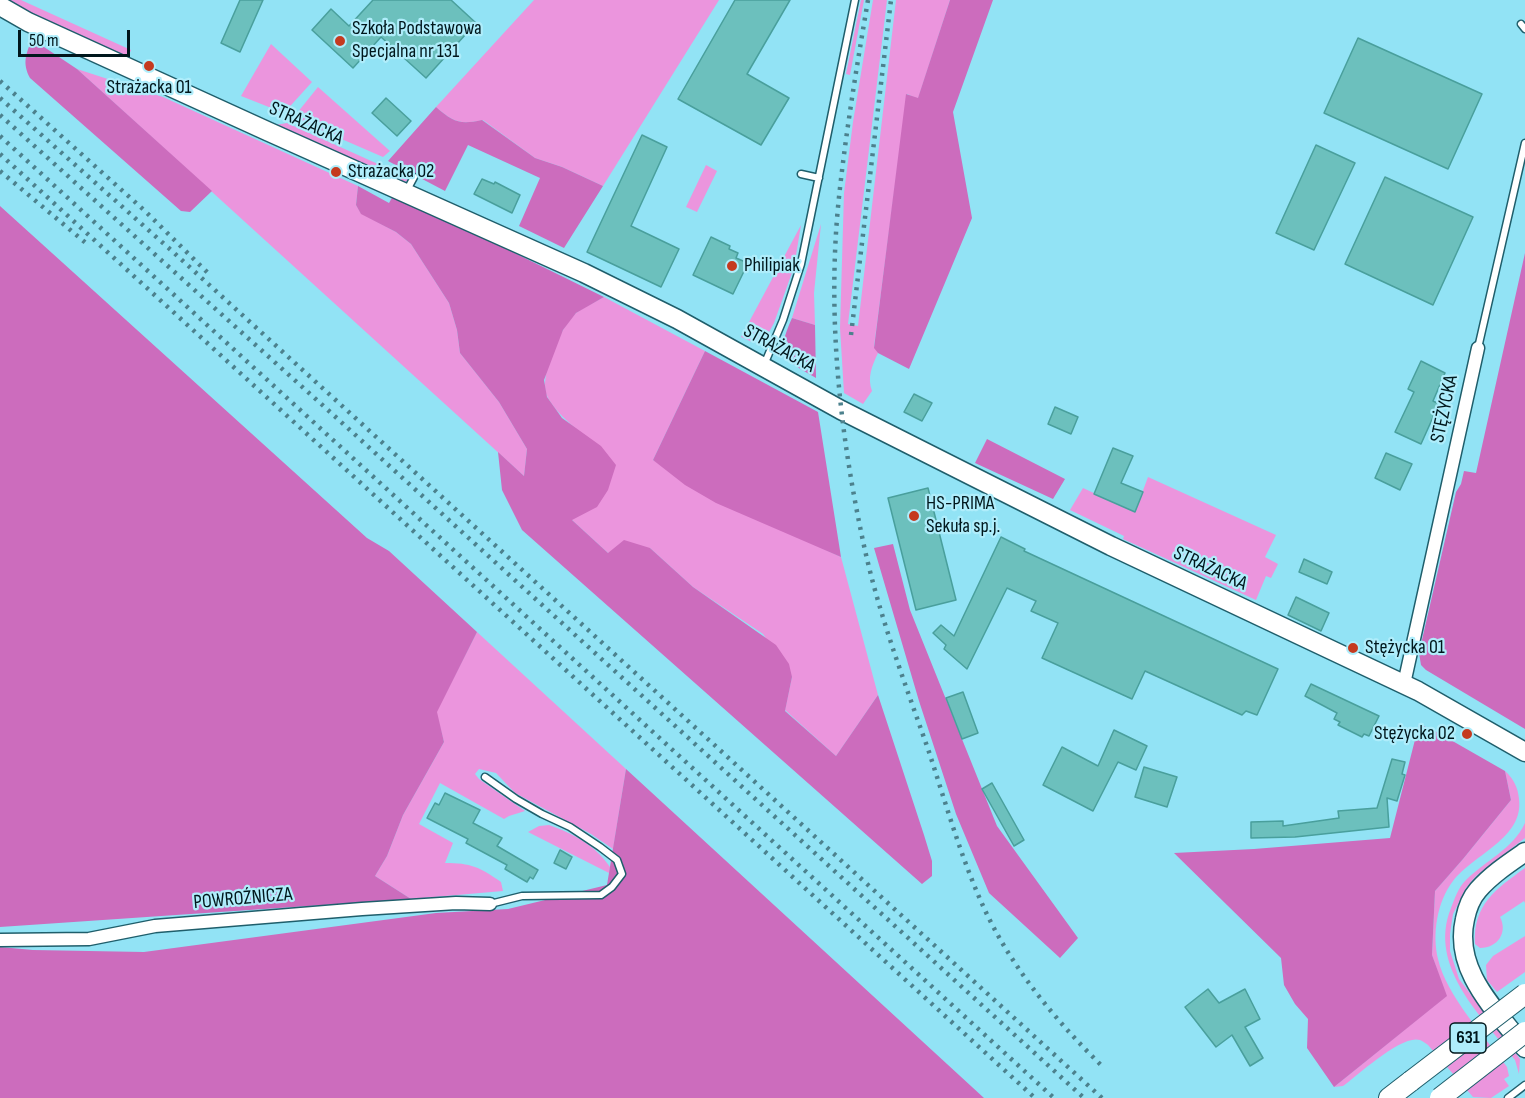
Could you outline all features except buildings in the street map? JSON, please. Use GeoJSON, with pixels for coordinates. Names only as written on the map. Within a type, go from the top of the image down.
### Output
{"type":"FeatureCollection","features":[{"type":"Feature","properties":{"kind":"main road","name":"STRAŻACKA"},"geometry":{"type":"LineString","coordinates":[[0,6],[28,22],[112,60],[410,185],[677,319],[842,410],[1111,546],[1404,684],[1525,752]]}},
{"type":"Feature","properties":{"kind":"main road"},"geometry":{"type":"LineString","coordinates":[[1525,852],[1476,891],[1467,908],[1461,935],[1466,963],[1475,984],[1525,1048]]}},
{"type":"Feature","properties":{"kind":"main road","name":"631"},"geometry":{"type":"LineString","coordinates":[[1389,1098],[1525,994]]}},
{"type":"Feature","properties":{"kind":"main road","name":"631"},"geometry":{"type":"LineString","coordinates":[[1440,1098],[1525,1032]]}},
{"type":"Feature","properties":{"kind":"street","name":"STĘŻYCKA"},"geometry":{"type":"LineString","coordinates":[[1404,684],[1478,348]]}},
{"type":"Feature","properties":{"kind":"street","name":"POWROŹNICZA"},"geometry":{"type":"LineString","coordinates":[[0,940],[88,939],[155,926],[385,907],[456,903],[490,904]]}},
{"type":"Feature","properties":{"kind":"lane"},"geometry":{"type":"LineString","coordinates":[[764,366],[793,292],[806,244],[855,0]]}},
{"type":"Feature","properties":{"kind":"lane","name":"STĘŻYCKA"},"geometry":{"type":"LineString","coordinates":[[1478,348],[1525,143]]}},
{"type":"Feature","properties":{"kind":"lane"},"geometry":{"type":"LineString","coordinates":[[801,174],[819,178]]}},
{"type":"Feature","properties":{"kind":"lane"},"geometry":{"type":"LineString","coordinates":[[485,777],[516,799],[570,827],[600,847],[617,860],[622,874],[612,887],[601,895],[522,896],[490,904]]}},
{"type":"Feature","properties":{"kind":"lane"},"geometry":{"type":"LineString","coordinates":[[1508,1098],[1525,1085]]}},
{"type":"Feature","properties":{"kind":"shaded area"},"geometry":{"type":"Polygon","coordinates":[[[3,0],[21,0],[131,50],[127,60],[48,24],[3,0]]]}},
{"type":"Feature","properties":{"kind":"shaded area"},"geometry":{"type":"Polygon","coordinates":[[[534,0],[719,0],[603,186],[562,167],[535,158],[483,120],[457,121],[436,107],[534,0]]]}},
{"type":"Feature","properties":{"kind":"shaded area"},"geometry":{"type":"Polygon","coordinates":[[[861,0],[864,0],[850,75],[846,74],[861,0]]]}},
{"type":"Feature","properties":{"kind":"shaded area"},"geometry":{"type":"Polygon","coordinates":[[[873,0],[887,0],[848,324],[858,326],[896,0],[950,0],[918,99],[907,94],[874,346],[878,353],[870,376],[872,391],[863,404],[844,393],[840,328],[844,193],[873,0]]]}},
{"type":"Feature","properties":{"kind":"shaded area"},"geometry":{"type":"Polygon","coordinates":[[[950,0],[993,0],[953,112],[972,218],[909,369],[878,353],[874,348],[906,94],[918,98],[950,0]]]}},
{"type":"Feature","properties":{"kind":"shaded area"},"geometry":{"type":"Polygon","coordinates":[[[32,39],[77,69],[212,191],[190,212],[181,211],[30,78],[26,68],[26,58],[32,39]]]}},
{"type":"Feature","properties":{"kind":"shaded area"},"geometry":{"type":"Polygon","coordinates":[[[271,44],[312,82],[284,113],[241,96],[271,44]]]}},
{"type":"Feature","properties":{"kind":"shaded area"},"geometry":{"type":"Polygon","coordinates":[[[77,69],[163,97],[358,186],[356,205],[361,213],[396,232],[411,244],[449,303],[457,330],[460,353],[499,402],[527,449],[524,476],[77,69]]]}},
{"type":"Feature","properties":{"kind":"shaded area"},"geometry":{"type":"Polygon","coordinates":[[[318,87],[390,151],[383,157],[293,118],[318,87]]]}},
{"type":"Feature","properties":{"kind":"shaded area"},"geometry":{"type":"Polygon","coordinates":[[[436,107],[457,121],[482,120],[535,158],[562,167],[603,186],[564,248],[519,226],[540,178],[468,145],[445,191],[388,161],[436,107]]]}},
{"type":"Feature","properties":{"kind":"shaded area"},"geometry":{"type":"Polygon","coordinates":[[[287,123],[409,178],[402,183],[275,125],[287,123]]]}},
{"type":"Feature","properties":{"kind":"shaded area"},"geometry":{"type":"Polygon","coordinates":[[[706,165],[717,171],[697,212],[686,207],[706,165]]]}},
{"type":"Feature","properties":{"kind":"shaded area"},"geometry":{"type":"Polygon","coordinates":[[[358,186],[389,203],[393,196],[413,203],[604,297],[576,313],[563,330],[544,380],[547,397],[562,418],[601,446],[616,465],[608,490],[597,507],[572,520],[608,553],[624,540],[650,548],[693,587],[776,645],[789,664],[792,677],[785,711],[836,756],[878,695],[932,861],[932,876],[922,884],[522,530],[502,490],[498,452],[524,476],[527,449],[499,402],[460,353],[457,330],[449,303],[411,244],[396,232],[361,214],[356,205],[358,186]]]}},
{"type":"Feature","properties":{"kind":"shaded area"},"geometry":{"type":"Polygon","coordinates":[[[0,206],[367,538],[389,551],[477,632],[437,712],[444,742],[403,815],[387,856],[375,876],[411,899],[0,927],[0,206]]]}},
{"type":"Feature","properties":{"kind":"shaded area"},"geometry":{"type":"Polygon","coordinates":[[[821,224],[814,293],[815,325],[792,318],[821,224]]]}},
{"type":"Feature","properties":{"kind":"shaded area"},"geometry":{"type":"Polygon","coordinates":[[[801,225],[794,267],[774,323],[767,336],[752,342],[741,337],[801,225]]]}},
{"type":"Feature","properties":{"kind":"shaded area"},"geometry":{"type":"Polygon","coordinates":[[[1525,253],[1525,729],[1426,670],[1421,665],[1419,653],[1456,492],[1461,484],[1464,471],[1476,473],[1525,253]]]}},
{"type":"Feature","properties":{"kind":"shaded area"},"geometry":{"type":"Polygon","coordinates":[[[604,297],[705,351],[653,460],[794,535],[841,557],[878,695],[836,756],[785,710],[792,677],[763,634],[693,587],[650,548],[608,553],[572,520],[580,432],[551,403],[545,389],[545,379],[557,341],[570,320],[576,313],[604,297]]]}},
{"type":"Feature","properties":{"kind":"shaded area"},"geometry":{"type":"Polygon","coordinates":[[[792,318],[815,325],[816,378],[789,361],[785,355],[784,341],[792,318]]]}},
{"type":"Feature","properties":{"kind":"shaded area"},"geometry":{"type":"Polygon","coordinates":[[[705,351],[818,412],[841,557],[716,503],[685,485],[653,460],[705,351]]]}},
{"type":"Feature","properties":{"kind":"shaded area"},"geometry":{"type":"Polygon","coordinates":[[[987,439],[1065,479],[1053,499],[975,463],[987,439]]]}},
{"type":"Feature","properties":{"kind":"shaded area"},"geometry":{"type":"Polygon","coordinates":[[[1148,477],[1276,535],[1265,557],[1278,564],[1271,578],[1266,576],[1256,600],[1123,539],[1124,536],[1070,510],[1083,488],[1135,512],[1148,477]]]}},
{"type":"Feature","properties":{"kind":"shaded area"},"geometry":{"type":"Polygon","coordinates":[[[893,544],[910,610],[997,826],[1078,938],[1060,958],[989,893],[956,814],[919,701],[874,548],[893,544]]]}},
{"type":"Feature","properties":{"kind":"shaded area"},"geometry":{"type":"Polygon","coordinates":[[[477,632],[626,769],[613,849],[591,834],[515,793],[496,773],[479,769],[475,774],[479,779],[525,811],[504,819],[440,783],[419,824],[453,843],[445,863],[469,865],[481,869],[501,882],[503,891],[411,899],[375,876],[387,856],[403,815],[444,742],[436,712],[477,632]]]}},
{"type":"Feature","properties":{"kind":"shaded area"},"geometry":{"type":"Polygon","coordinates":[[[1419,724],[1505,771],[1511,800],[1435,891],[1432,955],[1447,996],[1334,1087],[1307,1048],[1308,1019],[1295,1004],[1284,985],[1281,958],[1174,853],[1390,838],[1419,724]]]}},
{"type":"Feature","properties":{"kind":"shaded area"},"geometry":{"type":"Polygon","coordinates":[[[626,769],[984,1098],[0,1098],[0,947],[33,950],[144,952],[436,913],[508,909],[607,885],[626,769]]]}},
{"type":"Feature","properties":{"kind":"shaded area"},"geometry":{"type":"Polygon","coordinates":[[[1505,771],[1517,787],[1518,813],[1514,824],[1506,835],[1462,871],[1448,889],[1437,918],[1436,949],[1442,973],[1449,987],[1467,1015],[1507,1067],[1509,1076],[1504,1079],[1509,1086],[1491,1098],[1473,1097],[1428,1045],[1420,1040],[1412,1040],[1392,1049],[1343,1086],[1334,1087],[1446,996],[1432,955],[1435,891],[1511,800],[1505,771]]]}},
{"type":"Feature","properties":{"kind":"shaded area"},"geometry":{"type":"Polygon","coordinates":[[[1525,823],[1525,838],[1476,876],[1466,888],[1453,914],[1450,934],[1450,951],[1459,979],[1520,1059],[1519,1074],[1515,1060],[1474,1009],[1452,971],[1446,951],[1446,930],[1451,908],[1463,883],[1506,847],[1525,823]]]}},
{"type":"Feature","properties":{"kind":"shaded area"},"geometry":{"type":"Polygon","coordinates":[[[549,825],[591,846],[610,867],[609,873],[528,832],[539,826],[549,825]]]}},
{"type":"Feature","properties":{"kind":"shaded area"},"geometry":{"type":"Polygon","coordinates":[[[1525,868],[1525,903],[1524,901],[1500,917],[1503,928],[1500,938],[1492,945],[1480,948],[1475,944],[1475,930],[1482,908],[1496,891],[1525,868]]]}},
{"type":"Feature","properties":{"kind":"shaded area"},"geometry":{"type":"Polygon","coordinates":[[[1525,936],[1525,972],[1497,992],[1487,980],[1486,965],[1493,956],[1525,936]]]}},
{"type":"Feature","properties":{"kind":"railway"},"geometry":{"type":"LineString","coordinates":[[868,0],[842,172],[834,283],[842,413],[847,456],[863,541],[876,595],[893,648],[961,850],[984,908],[1021,972],[1068,1031],[1102,1066]]}},
{"type":"Feature","properties":{"kind":"railway"},"geometry":{"type":"LineString","coordinates":[[851,335],[891,0]]}},
{"type":"Feature","properties":{"kind":"railway"},"geometry":{"type":"LineString","coordinates":[[0,81],[145,211],[211,276]]}},
{"type":"Feature","properties":{"kind":"railway"},"geometry":{"type":"LineString","coordinates":[[0,98],[172,251],[1102,1098]]}},
{"type":"Feature","properties":{"kind":"railway"},"geometry":{"type":"LineString","coordinates":[[0,115],[1084,1098]]}},
{"type":"Feature","properties":{"kind":"railway"},"geometry":{"type":"LineString","coordinates":[[0,136],[1054,1098]]}},
{"type":"Feature","properties":{"kind":"railway"},"geometry":{"type":"LineString","coordinates":[[0,154],[1035,1098]]}},
{"type":"Feature","properties":{"kind":"railway"},"geometry":{"type":"LineString","coordinates":[[0,171],[87,244]]}},
{"type":"Feature","properties":{"kind":"place","name":"Szkoła Podstawowa Specjalna nr 131"},"geometry":{"type":"Point","coordinates":[340,41]}},
{"type":"Feature","properties":{"kind":"place","name":"Strażacka 01"},"geometry":{"type":"Point","coordinates":[149,66]}},
{"type":"Feature","properties":{"kind":"place","name":"Strażacka 02"},"geometry":{"type":"Point","coordinates":[336,172]}},
{"type":"Feature","properties":{"kind":"place","name":"Philipiak"},"geometry":{"type":"Point","coordinates":[732,266]}},
{"type":"Feature","properties":{"kind":"place","name":"HS-PRIMA Sekuła sp.j."},"geometry":{"type":"Point","coordinates":[914,516]}},
{"type":"Feature","properties":{"kind":"place","name":"Stężycka 01"},"geometry":{"type":"Point","coordinates":[1353,648]}},
{"type":"Feature","properties":{"kind":"place","name":"Stężycka 02"},"geometry":{"type":"Point","coordinates":[1467,734]}}]}
